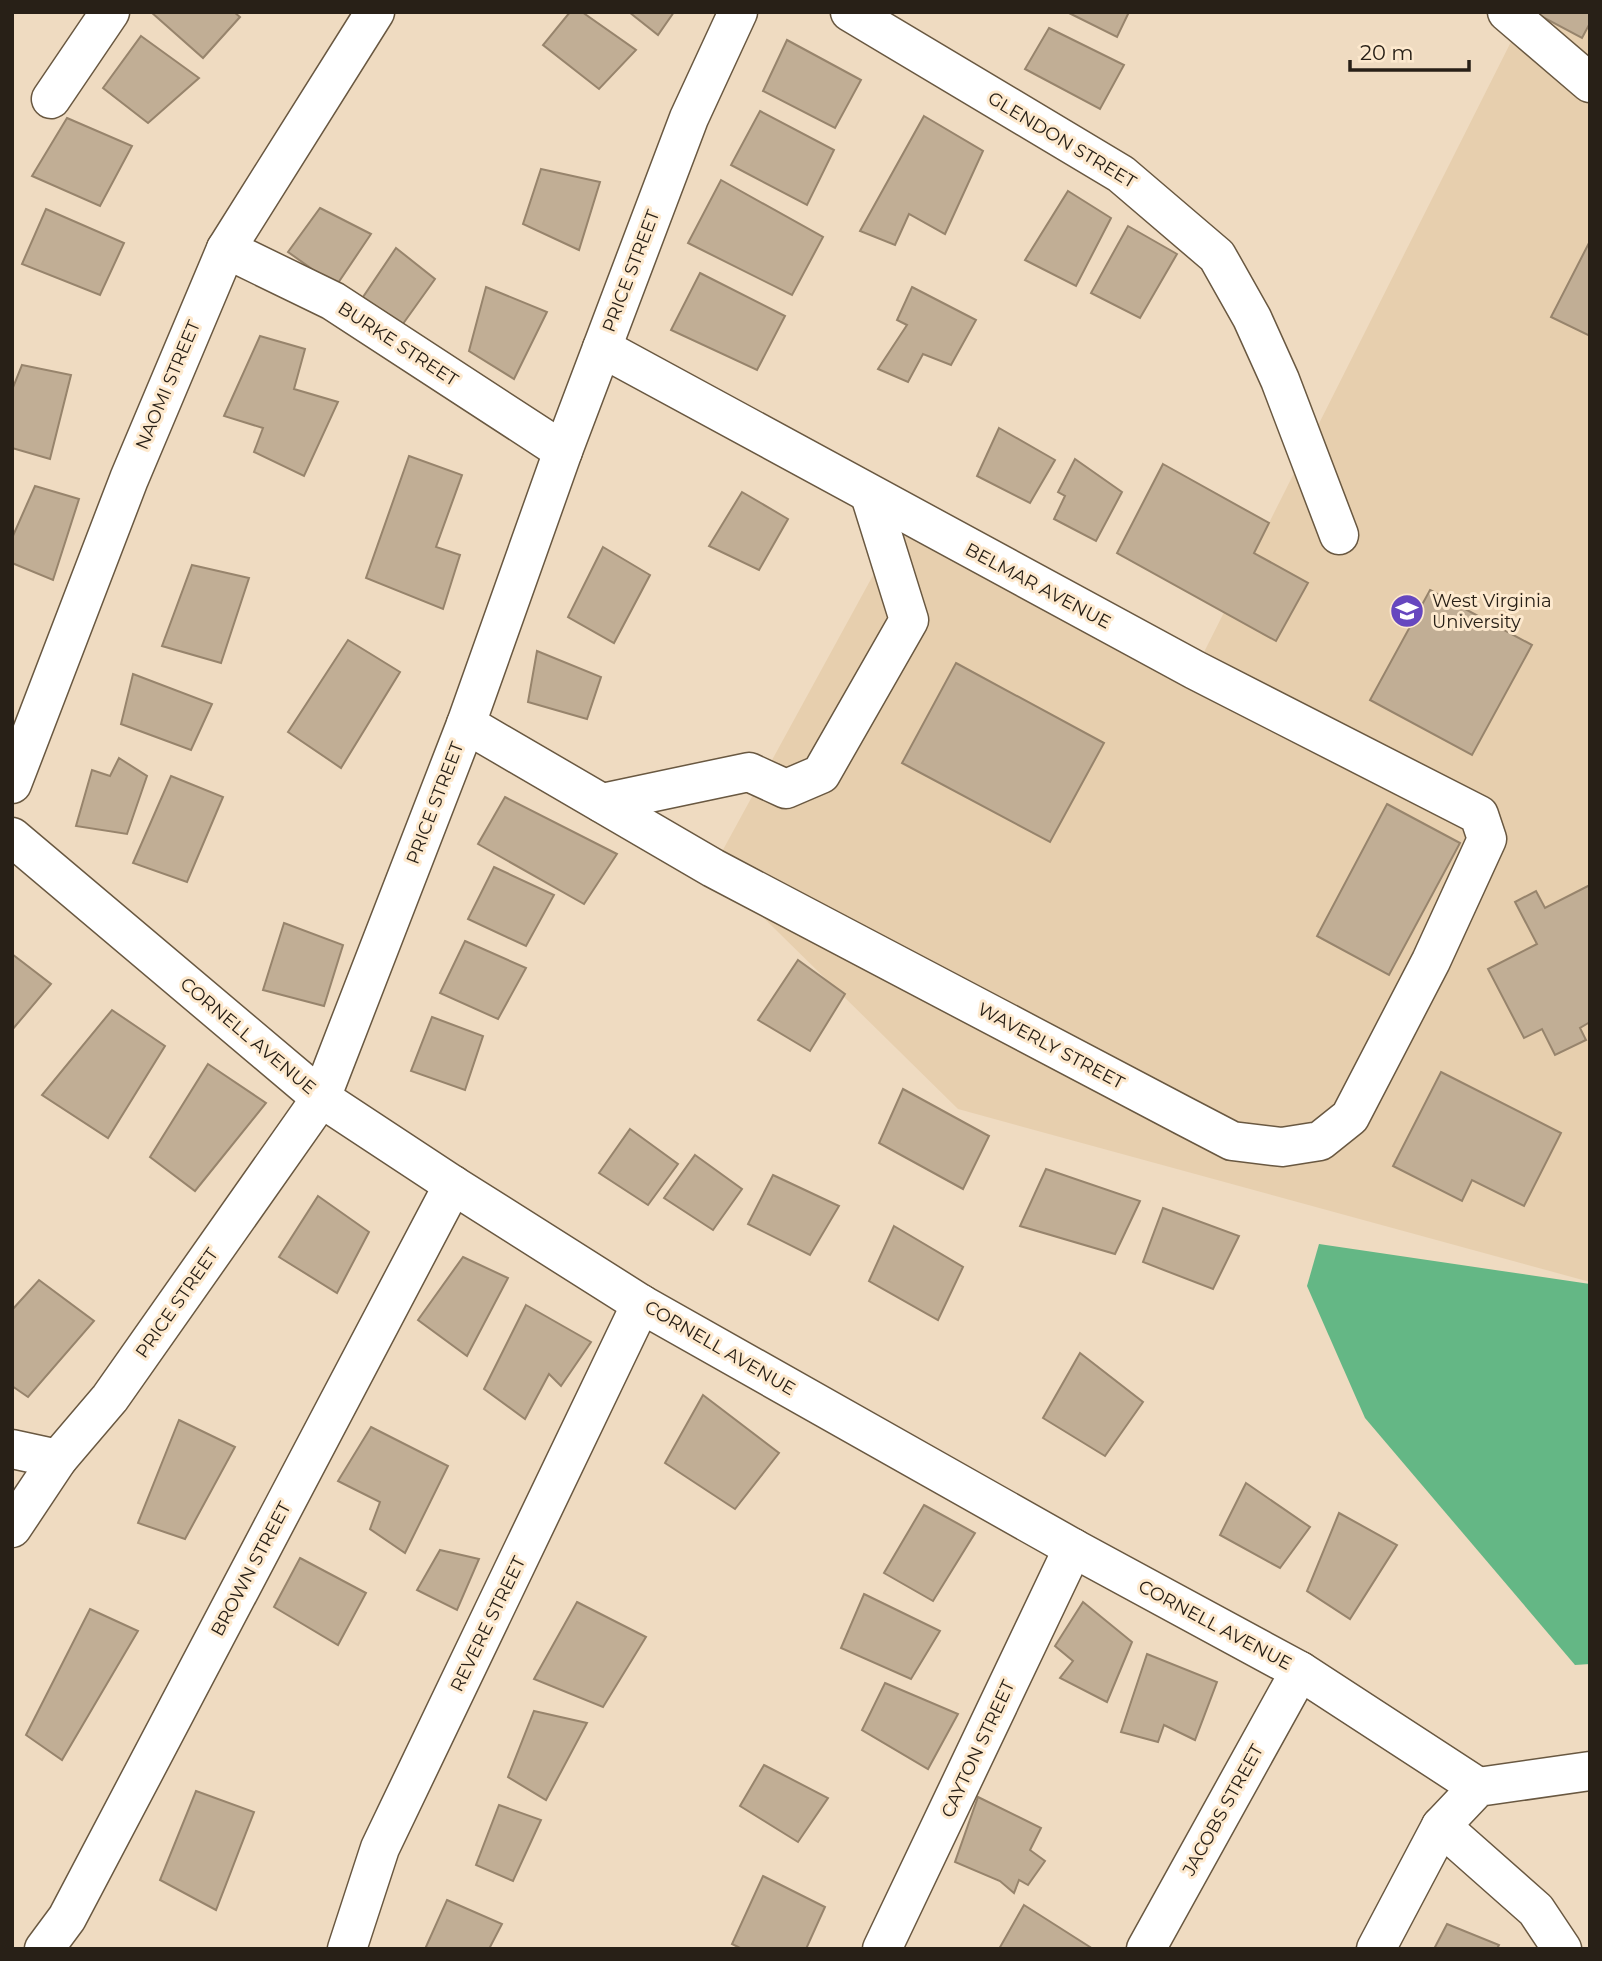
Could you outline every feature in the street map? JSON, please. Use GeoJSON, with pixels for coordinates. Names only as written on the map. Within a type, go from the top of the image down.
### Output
{"type":"FeatureCollection","features":[{"type":"Feature","properties":{"kind":"street"},"geometry":{"type":"LineString","coordinates":[[51,99],[110,12]]}},
{"type":"Feature","properties":{"kind":"street","name":"NAOMI STREET"},"geometry":{"type":"LineString","coordinates":[[12,784],[129,479],[226,249],[375,12]]}},
{"type":"Feature","properties":{"kind":"street","name":"PRICE STREET"},"geometry":{"type":"LineString","coordinates":[[12,1528],[58,1459],[110,1398],[321,1098],[466,724],[563,451],[688,118],[738,12]]}},
{"type":"Feature","properties":{"kind":"street","name":"GLENDON STREET"},"geometry":{"type":"LineString","coordinates":[[850,12],[1135,183],[1217,256],[1252,318],[1280,380],[1339,535]]}},
{"type":"Feature","properties":{"kind":"street"},"geometry":{"type":"LineString","coordinates":[[1507,12],[1590,83]]}},
{"type":"Feature","properties":{"kind":"street","name":"BURKE STREET"},"geometry":{"type":"LineString","coordinates":[[226,249],[333,301],[563,451]]}},
{"type":"Feature","properties":{"kind":"street","name":"BELMAR AVENUE"},"geometry":{"type":"LineString","coordinates":[[602,348],[1195,670],[1479,815]]}},
{"type":"Feature","properties":{"kind":"street"},"geometry":{"type":"LineString","coordinates":[[602,803],[749,772],[786,789],[821,774],[909,620],[870,495]]}},
{"type":"Feature","properties":{"kind":"street","name":"WAVERLY STREET"},"geometry":{"type":"LineString","coordinates":[[466,724],[724,874],[1208,1129],[1232,1141],[1282,1147],[1320,1141],[1350,1117],[1431,961],[1487,839],[1479,815]]}},
{"type":"Feature","properties":{"kind":"street","name":"CORNELL AVENUE"},"geometry":{"type":"LineString","coordinates":[[12,837],[321,1098],[453,1185],[642,1304],[1073,1548],[1300,1671],[1478,1787]]}},
{"type":"Feature","properties":{"kind":"street","name":"BROWN STREET"},"geometry":{"type":"LineString","coordinates":[[44,1949],[67,1918],[453,1185]]}},
{"type":"Feature","properties":{"kind":"street","name":"REVERE STREET"},"geometry":{"type":"LineString","coordinates":[[347,1949],[380,1848],[642,1304]]}},
{"type":"Feature","properties":{"kind":"street"},"geometry":{"type":"LineString","coordinates":[[12,1449],[58,1459]]}},
{"type":"Feature","properties":{"kind":"street","name":"CAYTON STREET"},"geometry":{"type":"LineString","coordinates":[[882,1949],[1073,1548]]}},
{"type":"Feature","properties":{"kind":"street","name":"JACOBS STREET"},"geometry":{"type":"LineString","coordinates":[[1146,1949],[1300,1671]]}},
{"type":"Feature","properties":{"kind":"street"},"geometry":{"type":"LineString","coordinates":[[1376,1949],[1441,1826],[1478,1787],[1588,1769]]}},
{"type":"Feature","properties":{"kind":"street"},"geometry":{"type":"LineString","coordinates":[[1441,1826],[1535,1910],[1562,1949]]}},
{"type":"Feature","properties":{"kind":"shaded area","name":"West Virginia University"},"geometry":{"type":"Polygon","coordinates":[[[1526,12],[1590,12],[1590,1282],[958,1109],[713,868],[906,515],[1195,670],[1526,12]]]}},
{"type":"Feature","properties":{"kind":"green space"},"geometry":{"type":"Polygon","coordinates":[[[1319,1244],[1590,1284],[1590,1664],[1575,1665],[1365,1418],[1307,1286],[1319,1244]]]}},
{"type":"Feature","properties":{"kind":"building"},"geometry":{"type":"Polygon","coordinates":[[[151,12],[234,12],[240,17],[203,58],[151,12]]]}},
{"type":"Feature","properties":{"kind":"building"},"geometry":{"type":"Polygon","coordinates":[[[570,12],[582,12],[636,50],[599,89],[543,45],[570,12]]]}},
{"type":"Feature","properties":{"kind":"building"},"geometry":{"type":"Polygon","coordinates":[[[629,12],[674,12],[658,35],[629,12]]]}},
{"type":"Feature","properties":{"kind":"building"},"geometry":{"type":"Polygon","coordinates":[[[1067,12],[1129,12],[1117,37],[1067,12]]]}},
{"type":"Feature","properties":{"kind":"building"},"geometry":{"type":"Polygon","coordinates":[[[1590,12],[1590,23],[1582,38],[1535,13],[1590,12]]]}},
{"type":"Feature","properties":{"kind":"building"},"geometry":{"type":"Polygon","coordinates":[[[1049,28],[1124,65],[1100,109],[1025,69],[1049,28]]]}},
{"type":"Feature","properties":{"kind":"building"},"geometry":{"type":"Polygon","coordinates":[[[141,36],[199,78],[148,123],[103,88],[141,36]]]}},
{"type":"Feature","properties":{"kind":"building"},"geometry":{"type":"Polygon","coordinates":[[[787,40],[861,80],[835,128],[763,91],[787,40]]]}},
{"type":"Feature","properties":{"kind":"building"},"geometry":{"type":"Polygon","coordinates":[[[760,111],[834,150],[807,205],[731,165],[760,111]]]}},
{"type":"Feature","properties":{"kind":"building"},"geometry":{"type":"Polygon","coordinates":[[[924,116],[983,151],[945,234],[909,214],[895,245],[860,231],[924,116]]]}},
{"type":"Feature","properties":{"kind":"building"},"geometry":{"type":"Polygon","coordinates":[[[67,118],[132,146],[100,206],[32,176],[67,118]]]}},
{"type":"Feature","properties":{"kind":"building"},"geometry":{"type":"Polygon","coordinates":[[[541,169],[600,182],[579,250],[523,224],[541,169]]]}},
{"type":"Feature","properties":{"kind":"building"},"geometry":{"type":"Polygon","coordinates":[[[721,180],[823,237],[792,295],[688,243],[721,180]]]}},
{"type":"Feature","properties":{"kind":"building"},"geometry":{"type":"Polygon","coordinates":[[[1068,191],[1111,218],[1076,286],[1025,260],[1068,191]]]}},
{"type":"Feature","properties":{"kind":"building"},"geometry":{"type":"Polygon","coordinates":[[[320,208],[371,234],[336,286],[288,252],[320,208]]]}},
{"type":"Feature","properties":{"kind":"building"},"geometry":{"type":"Polygon","coordinates":[[[46,209],[124,243],[100,295],[22,264],[46,209]]]}},
{"type":"Feature","properties":{"kind":"building"},"geometry":{"type":"Polygon","coordinates":[[[1128,226],[1177,254],[1140,318],[1091,293],[1128,226]]]}},
{"type":"Feature","properties":{"kind":"building"},"geometry":{"type":"Polygon","coordinates":[[[1590,241],[1590,336],[1551,317],[1590,241]]]}},
{"type":"Feature","properties":{"kind":"building"},"geometry":{"type":"Polygon","coordinates":[[[396,248],[435,279],[400,328],[359,303],[396,248]]]}},
{"type":"Feature","properties":{"kind":"building"},"geometry":{"type":"Polygon","coordinates":[[[700,273],[785,316],[757,370],[671,330],[700,273]]]}},
{"type":"Feature","properties":{"kind":"building"},"geometry":{"type":"Polygon","coordinates":[[[486,287],[547,312],[514,379],[469,351],[486,287]]]}},
{"type":"Feature","properties":{"kind":"building"},"geometry":{"type":"Polygon","coordinates":[[[912,287],[976,320],[951,365],[923,354],[908,382],[878,369],[907,325],[897,320],[912,287]]]}},
{"type":"Feature","properties":{"kind":"building"},"geometry":{"type":"Polygon","coordinates":[[[260,336],[305,349],[294,389],[338,402],[304,476],[254,452],[263,428],[224,416],[260,336]]]}},
{"type":"Feature","properties":{"kind":"building"},"geometry":{"type":"Polygon","coordinates":[[[22,365],[71,375],[50,459],[12,448],[12,390],[22,365]]]}},
{"type":"Feature","properties":{"kind":"building"},"geometry":{"type":"Polygon","coordinates":[[[999,428],[1055,460],[1030,503],[977,476],[999,428]]]}},
{"type":"Feature","properties":{"kind":"building"},"geometry":{"type":"Polygon","coordinates":[[[409,456],[462,475],[436,547],[460,555],[443,609],[366,578],[409,456]]]}},
{"type":"Feature","properties":{"kind":"building"},"geometry":{"type":"Polygon","coordinates":[[[1075,459],[1122,492],[1096,541],[1054,519],[1065,496],[1058,492],[1075,459]]]}},
{"type":"Feature","properties":{"kind":"building"},"geometry":{"type":"Polygon","coordinates":[[[1163,464],[1269,523],[1254,553],[1308,583],[1276,641],[1117,553],[1163,464]]]}},
{"type":"Feature","properties":{"kind":"building"},"geometry":{"type":"Polygon","coordinates":[[[35,486],[79,499],[53,580],[12,563],[12,538],[35,486]]]}},
{"type":"Feature","properties":{"kind":"building"},"geometry":{"type":"Polygon","coordinates":[[[742,492],[788,519],[759,570],[709,546],[742,492]]]}},
{"type":"Feature","properties":{"kind":"building"},"geometry":{"type":"Polygon","coordinates":[[[603,547],[650,575],[614,643],[568,617],[603,547]]]}},
{"type":"Feature","properties":{"kind":"building"},"geometry":{"type":"Polygon","coordinates":[[[192,565],[249,578],[221,663],[162,646],[192,565]]]}},
{"type":"Feature","properties":{"kind":"building"},"geometry":{"type":"Polygon","coordinates":[[[1430,590],[1532,645],[1472,755],[1370,700],[1430,590]]]}},
{"type":"Feature","properties":{"kind":"building"},"geometry":{"type":"Polygon","coordinates":[[[348,640],[400,672],[341,768],[288,732],[348,640]]]}},
{"type":"Feature","properties":{"kind":"building"},"geometry":{"type":"Polygon","coordinates":[[[537,651],[601,677],[587,719],[528,702],[537,651]]]}},
{"type":"Feature","properties":{"kind":"building"},"geometry":{"type":"Polygon","coordinates":[[[956,663],[1104,743],[1050,842],[902,763],[956,663]]]}},
{"type":"Feature","properties":{"kind":"building"},"geometry":{"type":"Polygon","coordinates":[[[133,674],[212,704],[191,750],[121,724],[133,674]]]}},
{"type":"Feature","properties":{"kind":"building"},"geometry":{"type":"Polygon","coordinates":[[[119,758],[147,776],[127,834],[76,826],[92,770],[110,776],[119,758]]]}},
{"type":"Feature","properties":{"kind":"building"},"geometry":{"type":"Polygon","coordinates":[[[171,776],[223,797],[187,882],[133,863],[171,776]]]}},
{"type":"Feature","properties":{"kind":"building"},"geometry":{"type":"Polygon","coordinates":[[[505,797],[617,854],[584,904],[478,844],[505,797]]]}},
{"type":"Feature","properties":{"kind":"building"},"geometry":{"type":"Polygon","coordinates":[[[1387,804],[1460,843],[1389,975],[1317,936],[1387,804]]]}},
{"type":"Feature","properties":{"kind":"building"},"geometry":{"type":"Polygon","coordinates":[[[494,867],[554,895],[526,946],[468,919],[494,867]]]}},
{"type":"Feature","properties":{"kind":"building"},"geometry":{"type":"Polygon","coordinates":[[[1590,885],[1590,1022],[1580,1028],[1586,1040],[1555,1055],[1542,1029],[1524,1038],[1488,969],[1537,944],[1515,902],[1536,891],[1545,908],[1590,885]]]}},
{"type":"Feature","properties":{"kind":"building"},"geometry":{"type":"Polygon","coordinates":[[[284,923],[343,945],[324,1006],[263,990],[284,923]]]}},
{"type":"Feature","properties":{"kind":"building"},"geometry":{"type":"Polygon","coordinates":[[[465,941],[526,968],[498,1019],[440,993],[465,941]]]}},
{"type":"Feature","properties":{"kind":"building"},"geometry":{"type":"Polygon","coordinates":[[[12,954],[51,984],[12,1030],[12,954]]]}},
{"type":"Feature","properties":{"kind":"building"},"geometry":{"type":"Polygon","coordinates":[[[798,960],[845,994],[810,1051],[758,1020],[798,960]]]}},
{"type":"Feature","properties":{"kind":"building"},"geometry":{"type":"Polygon","coordinates":[[[112,1010],[165,1046],[108,1138],[42,1095],[112,1010]]]}},
{"type":"Feature","properties":{"kind":"building"},"geometry":{"type":"Polygon","coordinates":[[[432,1017],[483,1036],[465,1090],[411,1071],[432,1017]]]}},
{"type":"Feature","properties":{"kind":"building"},"geometry":{"type":"Polygon","coordinates":[[[208,1064],[266,1103],[195,1191],[150,1157],[208,1064]]]}},
{"type":"Feature","properties":{"kind":"building"},"geometry":{"type":"Polygon","coordinates":[[[1441,1072],[1561,1133],[1524,1206],[1472,1180],[1462,1201],[1393,1166],[1441,1072]]]}},
{"type":"Feature","properties":{"kind":"building"},"geometry":{"type":"Polygon","coordinates":[[[903,1089],[989,1136],[963,1189],[879,1143],[903,1089]]]}},
{"type":"Feature","properties":{"kind":"building"},"geometry":{"type":"Polygon","coordinates":[[[630,1129],[678,1164],[648,1205],[599,1173],[630,1129]]]}},
{"type":"Feature","properties":{"kind":"building"},"geometry":{"type":"Polygon","coordinates":[[[695,1155],[742,1189],[713,1230],[664,1198],[695,1155]]]}},
{"type":"Feature","properties":{"kind":"building"},"geometry":{"type":"Polygon","coordinates":[[[1046,1169],[1140,1201],[1115,1254],[1020,1226],[1046,1169]]]}},
{"type":"Feature","properties":{"kind":"building"},"geometry":{"type":"Polygon","coordinates":[[[773,1175],[839,1206],[810,1255],[748,1224],[773,1175]]]}},
{"type":"Feature","properties":{"kind":"building"},"geometry":{"type":"Polygon","coordinates":[[[318,1196],[369,1232],[337,1293],[279,1257],[318,1196]]]}},
{"type":"Feature","properties":{"kind":"building"},"geometry":{"type":"Polygon","coordinates":[[[1163,1208],[1239,1236],[1213,1289],[1143,1262],[1163,1208]]]}},
{"type":"Feature","properties":{"kind":"building"},"geometry":{"type":"Polygon","coordinates":[[[894,1226],[963,1267],[938,1320],[869,1281],[894,1226]]]}},
{"type":"Feature","properties":{"kind":"building"},"geometry":{"type":"Polygon","coordinates":[[[463,1257],[508,1278],[467,1356],[418,1320],[463,1257]]]}},
{"type":"Feature","properties":{"kind":"building"},"geometry":{"type":"Polygon","coordinates":[[[39,1280],[94,1321],[28,1397],[12,1386],[12,1310],[39,1280]]]}},
{"type":"Feature","properties":{"kind":"building"},"geometry":{"type":"Polygon","coordinates":[[[526,1305],[591,1342],[561,1386],[549,1374],[525,1419],[484,1389],[526,1305]]]}},
{"type":"Feature","properties":{"kind":"building"},"geometry":{"type":"Polygon","coordinates":[[[1080,1353],[1143,1402],[1105,1456],[1043,1418],[1080,1353]]]}},
{"type":"Feature","properties":{"kind":"building"},"geometry":{"type":"Polygon","coordinates":[[[703,1395],[779,1453],[735,1509],[665,1463],[703,1395]]]}},
{"type":"Feature","properties":{"kind":"building"},"geometry":{"type":"Polygon","coordinates":[[[179,1420],[235,1447],[185,1539],[138,1523],[179,1420]]]}},
{"type":"Feature","properties":{"kind":"building"},"geometry":{"type":"Polygon","coordinates":[[[371,1427],[448,1466],[405,1553],[370,1529],[380,1502],[338,1481],[371,1427]]]}},
{"type":"Feature","properties":{"kind":"building"},"geometry":{"type":"Polygon","coordinates":[[[1246,1483],[1310,1527],[1280,1568],[1220,1535],[1246,1483]]]}},
{"type":"Feature","properties":{"kind":"building"},"geometry":{"type":"Polygon","coordinates":[[[924,1505],[975,1533],[933,1601],[884,1573],[924,1505]]]}},
{"type":"Feature","properties":{"kind":"building"},"geometry":{"type":"Polygon","coordinates":[[[1339,1513],[1397,1545],[1350,1619],[1307,1591],[1339,1513]]]}},
{"type":"Feature","properties":{"kind":"building"},"geometry":{"type":"Polygon","coordinates":[[[440,1550],[479,1559],[457,1610],[417,1590],[440,1550]]]}},
{"type":"Feature","properties":{"kind":"building"},"geometry":{"type":"Polygon","coordinates":[[[300,1558],[366,1593],[338,1645],[274,1607],[300,1558]]]}},
{"type":"Feature","properties":{"kind":"building"},"geometry":{"type":"Polygon","coordinates":[[[864,1594],[940,1631],[911,1679],[841,1648],[864,1594]]]}},
{"type":"Feature","properties":{"kind":"building"},"geometry":{"type":"Polygon","coordinates":[[[577,1602],[646,1637],[603,1707],[534,1679],[577,1602]]]}},
{"type":"Feature","properties":{"kind":"building"},"geometry":{"type":"Polygon","coordinates":[[[1083,1602],[1132,1642],[1107,1702],[1060,1678],[1073,1661],[1055,1646],[1083,1602]]]}},
{"type":"Feature","properties":{"kind":"building"},"geometry":{"type":"Polygon","coordinates":[[[90,1609],[138,1631],[62,1760],[26,1735],[90,1609]]]}},
{"type":"Feature","properties":{"kind":"building"},"geometry":{"type":"Polygon","coordinates":[[[1147,1654],[1217,1682],[1195,1740],[1164,1725],[1158,1742],[1121,1732],[1147,1654]]]}},
{"type":"Feature","properties":{"kind":"building"},"geometry":{"type":"Polygon","coordinates":[[[885,1683],[958,1714],[928,1769],[862,1730],[885,1683]]]}},
{"type":"Feature","properties":{"kind":"building"},"geometry":{"type":"Polygon","coordinates":[[[534,1711],[587,1723],[546,1800],[508,1777],[534,1711]]]}},
{"type":"Feature","properties":{"kind":"building"},"geometry":{"type":"Polygon","coordinates":[[[764,1765],[828,1798],[798,1842],[740,1806],[764,1765]]]}},
{"type":"Feature","properties":{"kind":"building"},"geometry":{"type":"Polygon","coordinates":[[[196,1791],[254,1812],[216,1910],[160,1880],[196,1791]]]}},
{"type":"Feature","properties":{"kind":"building"},"geometry":{"type":"Polygon","coordinates":[[[978,1797],[1041,1828],[1030,1850],[1045,1861],[1028,1885],[1019,1880],[1014,1893],[1000,1881],[955,1862],[978,1797]]]}},
{"type":"Feature","properties":{"kind":"building"},"geometry":{"type":"Polygon","coordinates":[[[499,1805],[541,1820],[513,1881],[476,1865],[499,1805]]]}},
{"type":"Feature","properties":{"kind":"building"},"geometry":{"type":"Polygon","coordinates":[[[763,1876],[825,1907],[806,1949],[742,1949],[732,1944],[763,1876]]]}},
{"type":"Feature","properties":{"kind":"building"},"geometry":{"type":"Polygon","coordinates":[[[447,1900],[502,1924],[489,1949],[425,1949],[447,1900]]]}},
{"type":"Feature","properties":{"kind":"building"},"geometry":{"type":"Polygon","coordinates":[[[1024,1905],[1093,1949],[999,1949],[1024,1905]]]}},
{"type":"Feature","properties":{"kind":"building"},"geometry":{"type":"Polygon","coordinates":[[[1447,1924],[1499,1945],[1497,1949],[1434,1949],[1447,1924]]]}},
{"type":"Feature","properties":{"kind":"place","name":"West Virginia University"},"geometry":{"type":"Point","coordinates":[1407,611]}}]}
